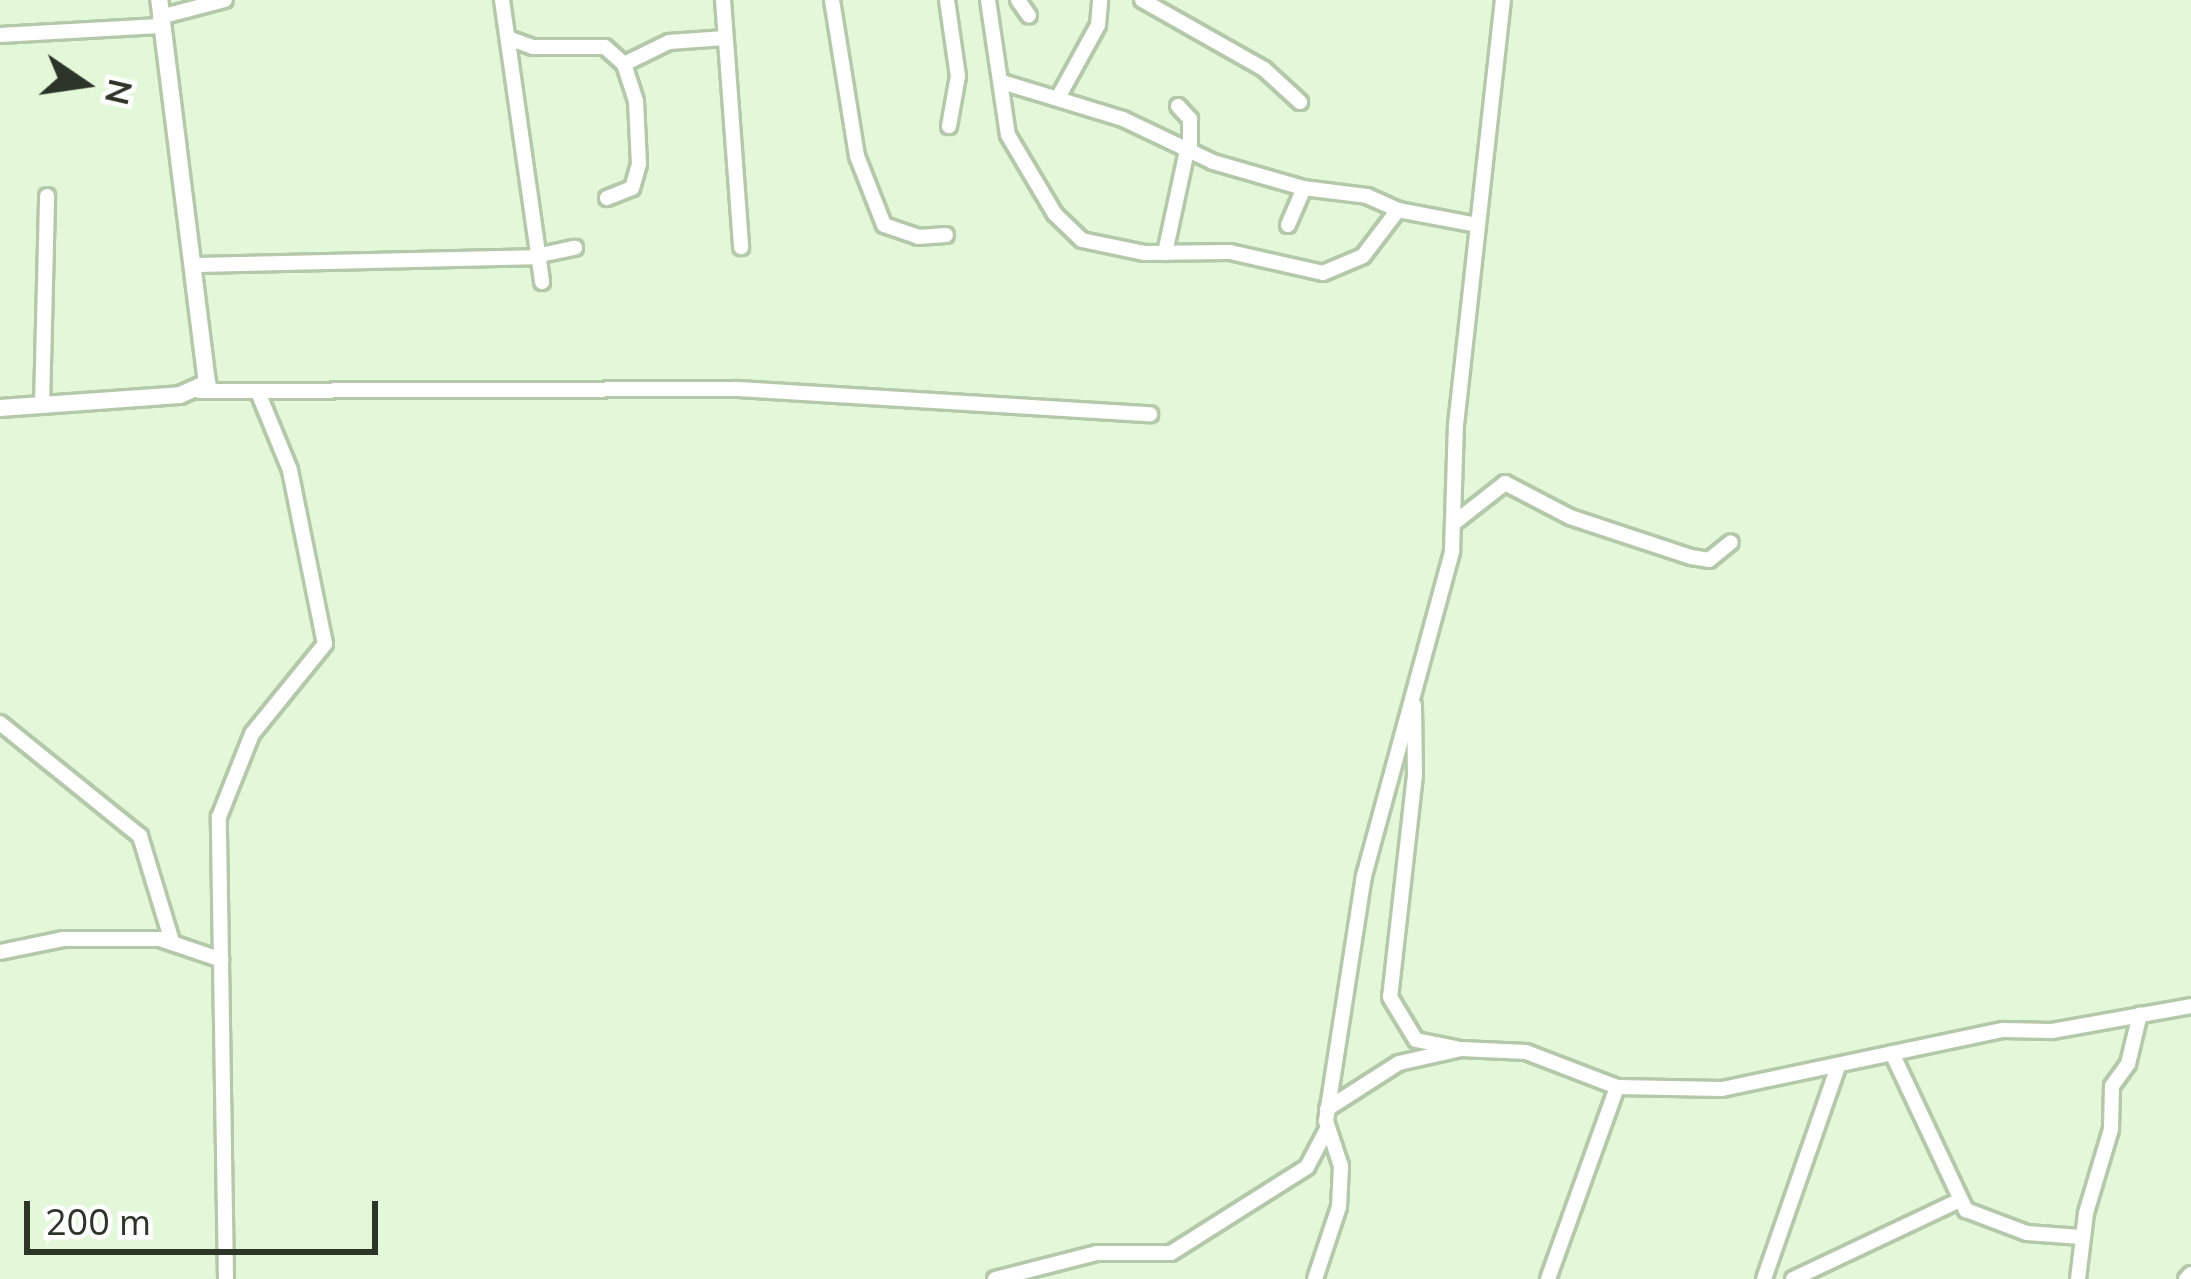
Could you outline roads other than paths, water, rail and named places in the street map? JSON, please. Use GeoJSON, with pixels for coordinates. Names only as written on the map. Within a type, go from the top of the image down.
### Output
{"type":"FeatureCollection","features":[{"type":"Feature","properties":{"kind":"street"},"geometry":{"type":"LineString","coordinates":[[0,34],[160,14],[225,0]]}},
{"type":"Feature","properties":{"kind":"street"},"geometry":{"type":"LineString","coordinates":[[502,0],[542,282]]}},
{"type":"Feature","properties":{"kind":"street"},"geometry":{"type":"LineString","coordinates":[[723,0],[741,247]]}},
{"type":"Feature","properties":{"kind":"street"},"geometry":{"type":"LineString","coordinates":[[832,0],[857,156],[884,225],[918,237],[946,235]]}},
{"type":"Feature","properties":{"kind":"street"},"geometry":{"type":"LineString","coordinates":[[947,0],[958,76],[949,126]]}},
{"type":"Feature","properties":{"kind":"street"},"geometry":{"type":"LineString","coordinates":[[988,0],[1008,135],[1060,221],[1093,243],[1165,254],[1230,252],[1323,273],[1364,256],[1398,210]]}},
{"type":"Feature","properties":{"kind":"street"},"geometry":{"type":"LineString","coordinates":[[1018,0],[1029,16]]}},
{"type":"Feature","properties":{"kind":"street"},"geometry":{"type":"LineString","coordinates":[[1059,96],[1098,25],[1100,0]]}},
{"type":"Feature","properties":{"kind":"street"},"geometry":{"type":"LineString","coordinates":[[1142,0],[1264,69],[1300,102]]}},
{"type":"Feature","properties":{"kind":"street"},"geometry":{"type":"LineString","coordinates":[[1315,1279],[1342,1184],[1327,1130],[1327,1109],[1364,876],[1454,523],[1477,226],[1503,0]]}},
{"type":"Feature","properties":{"kind":"street"},"geometry":{"type":"LineString","coordinates":[[160,14],[208,378],[200,391]]}},
{"type":"Feature","properties":{"kind":"street"},"geometry":{"type":"LineString","coordinates":[[508,38],[533,47],[605,47],[624,64],[636,101],[639,164],[632,188],[607,198]]}},
{"type":"Feature","properties":{"kind":"street"},"geometry":{"type":"LineString","coordinates":[[624,64],[669,42],[725,38]]}},
{"type":"Feature","properties":{"kind":"street"},"geometry":{"type":"LineString","coordinates":[[1002,82],[1059,96],[1189,150],[1304,188],[1367,196],[1398,210],[1477,226]]}},
{"type":"Feature","properties":{"kind":"street"},"geometry":{"type":"LineString","coordinates":[[1165,254],[1189,150],[1190,119],[1178,106]]}},
{"type":"Feature","properties":{"kind":"street"},"geometry":{"type":"LineString","coordinates":[[1288,225],[1304,188]]}},
{"type":"Feature","properties":{"kind":"street"},"geometry":{"type":"LineString","coordinates":[[42,406],[47,196]]}},
{"type":"Feature","properties":{"kind":"street"},"geometry":{"type":"LineString","coordinates":[[194,265],[536,256],[575,248]]}},
{"type":"Feature","properties":{"kind":"street"},"geometry":{"type":"LineString","coordinates":[[0,408],[200,391],[737,389],[1150,414]]}},
{"type":"Feature","properties":{"kind":"street"},"geometry":{"type":"LineString","coordinates":[[226,1279],[219,817],[229,778],[262,719],[309,673],[325,644],[290,470],[258,392]]}},
{"type":"Feature","properties":{"kind":"street"},"geometry":{"type":"LineString","coordinates":[[1454,523],[1504,483],[1570,518],[1691,557],[1709,560],[1731,542]]}},
{"type":"Feature","properties":{"kind":"street"},"geometry":{"type":"LineString","coordinates":[[1414,685],[1414,775],[1390,998],[1415,1040],[1526,1052],[1617,1087],[1722,1089],[1837,1069],[1892,1052],[2191,1006]]}},
{"type":"Feature","properties":{"kind":"street"},"geometry":{"type":"LineString","coordinates":[[0,723],[140,836],[172,941]]}},
{"type":"Feature","properties":{"kind":"street"},"geometry":{"type":"LineString","coordinates":[[0,952],[63,939],[172,941],[222,960]]}},
{"type":"Feature","properties":{"kind":"street"},"geometry":{"type":"LineString","coordinates":[[2078,1279],[2080,1237],[2109,1140],[2112,1086],[2128,1064],[2140,1014]]}},
{"type":"Feature","properties":{"kind":"street"},"geometry":{"type":"LineString","coordinates":[[1327,1109],[1399,1063],[1461,1048]]}},
{"type":"Feature","properties":{"kind":"street"},"geometry":{"type":"LineString","coordinates":[[1892,1052],[1958,1201],[2006,1227],[2080,1237]]}},
{"type":"Feature","properties":{"kind":"street"},"geometry":{"type":"LineString","coordinates":[[1764,1279],[1837,1069]]}},
{"type":"Feature","properties":{"kind":"street"},"geometry":{"type":"LineString","coordinates":[[1548,1279],[1617,1087]]}},
{"type":"Feature","properties":{"kind":"street"},"geometry":{"type":"LineString","coordinates":[[995,1279],[1097,1253],[1171,1253],[1307,1167],[1327,1130]]}},
{"type":"Feature","properties":{"kind":"street"},"geometry":{"type":"LineString","coordinates":[[1793,1279],[1958,1201]]}}]}
